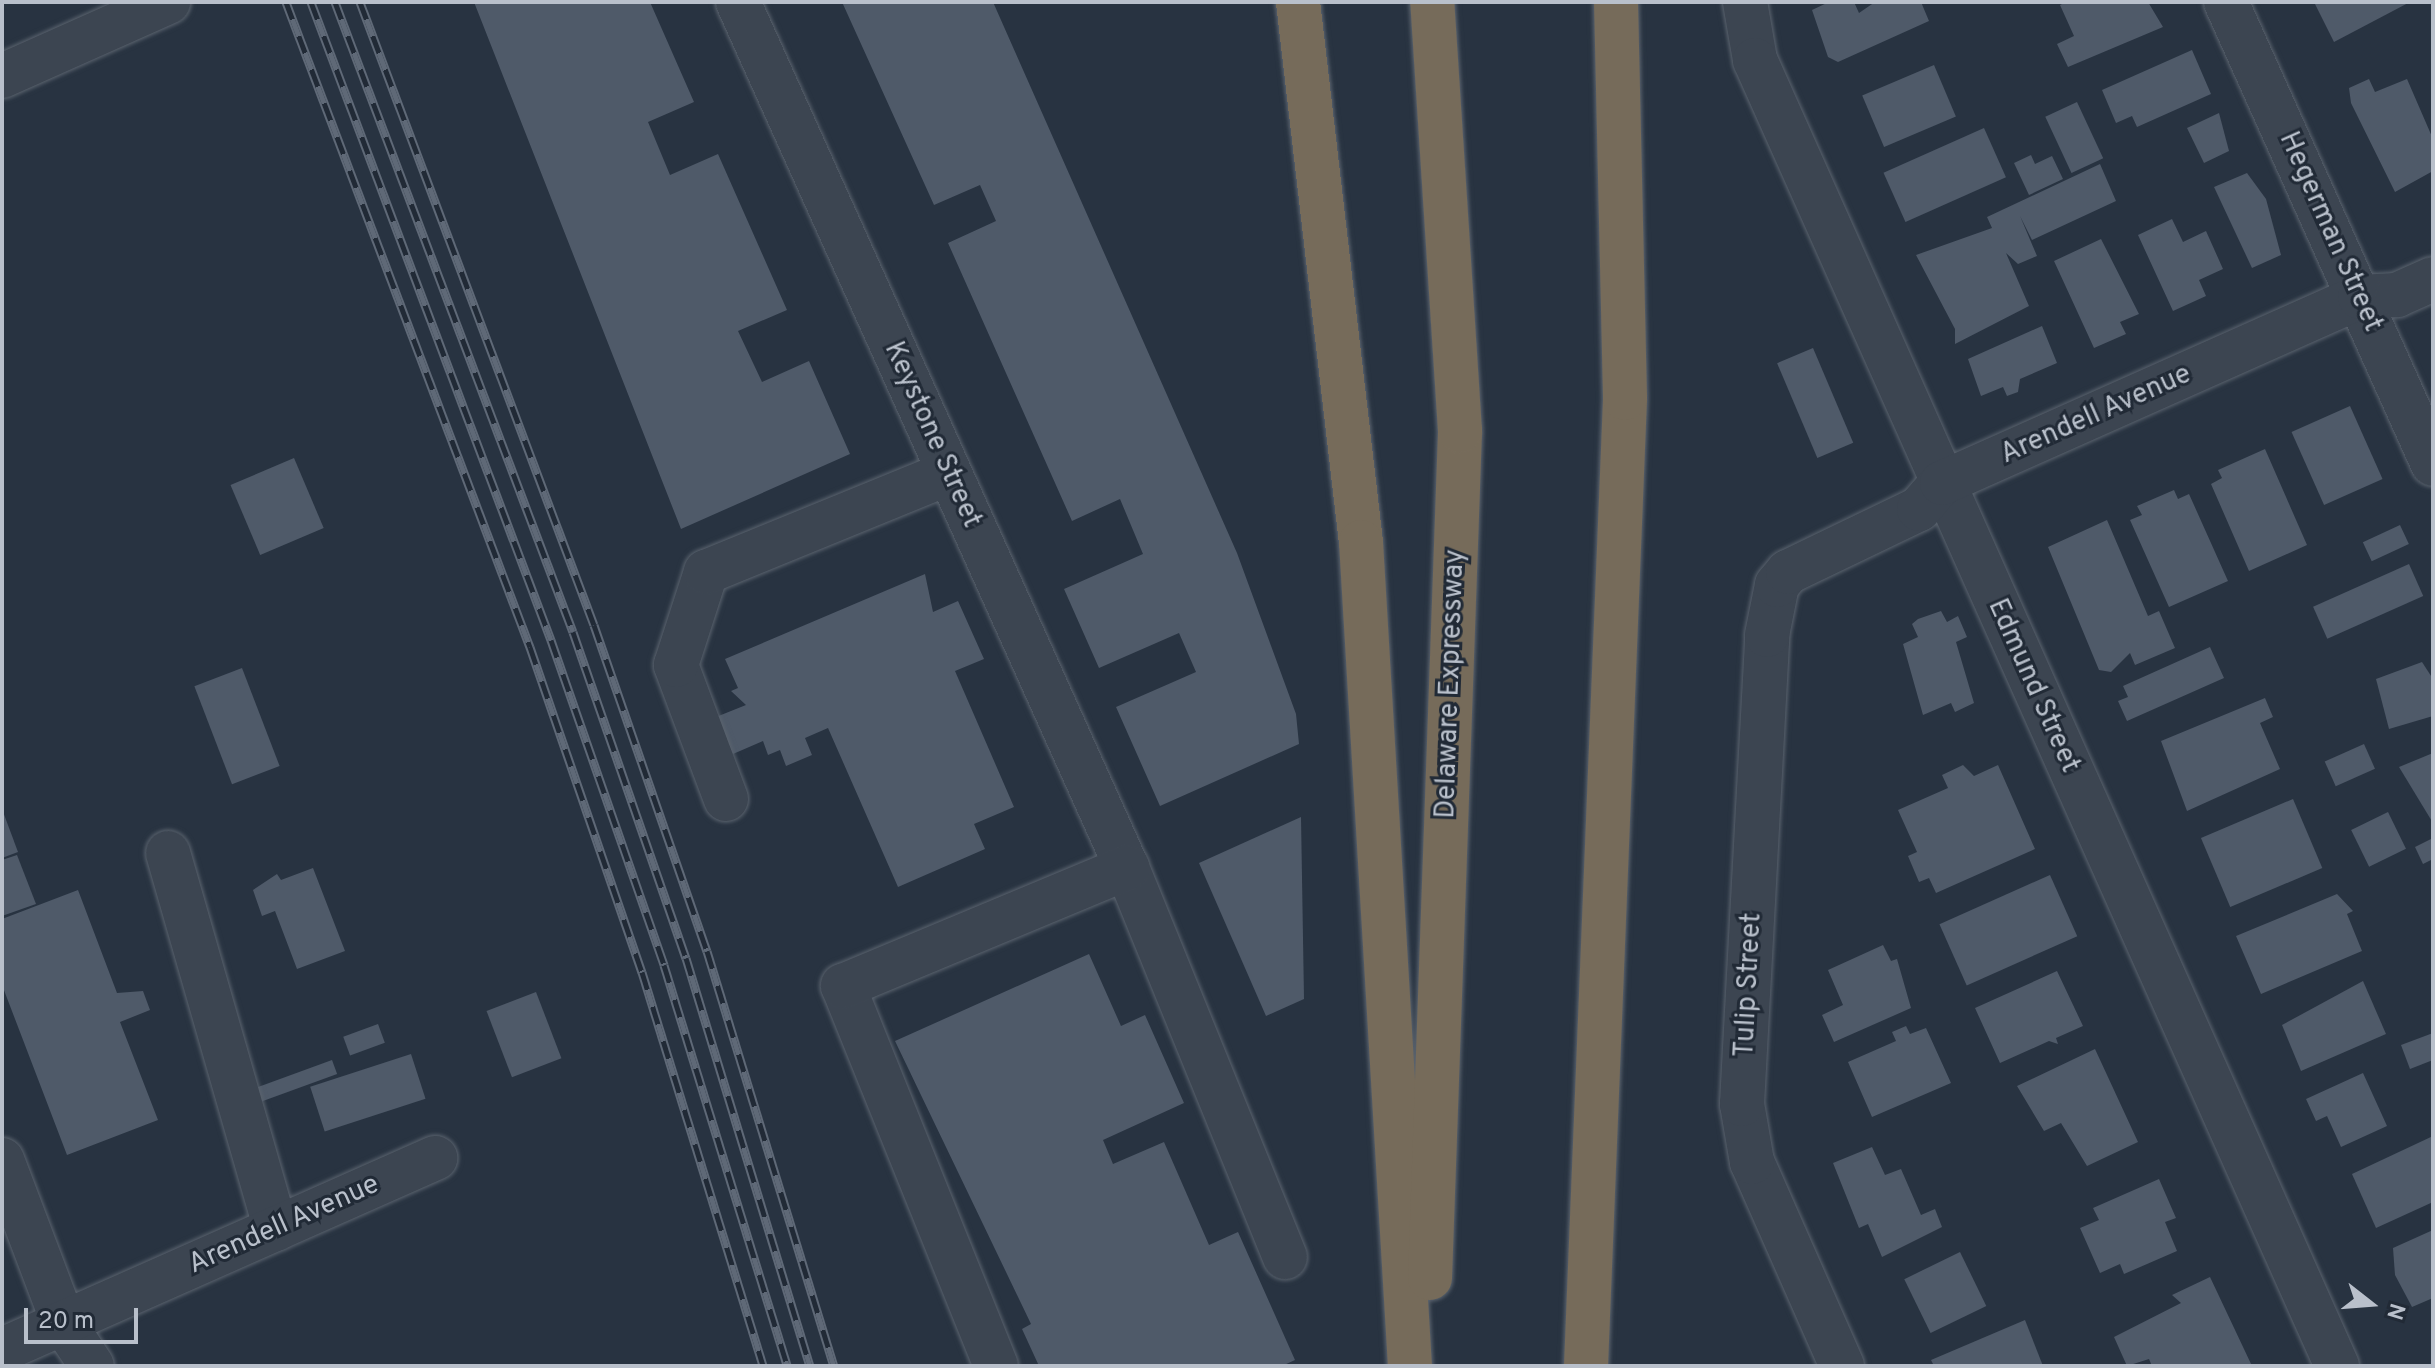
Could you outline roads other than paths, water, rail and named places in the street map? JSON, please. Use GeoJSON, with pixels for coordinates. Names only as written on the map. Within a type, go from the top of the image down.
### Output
{"type":"FeatureCollection","features":[{"type":"Feature","properties":{"kind":"highway"},"geometry":{"type":"LineString","coordinates":[[1298,2],[1361,542],[1410,1366]]}},
{"type":"Feature","properties":{"kind":"highway","name":"Delaware Expressway"},"geometry":{"type":"LineString","coordinates":[[1427,1366],[1460,431],[1432,2]]}},
{"type":"Feature","properties":{"kind":"highway"},"geometry":{"type":"LineString","coordinates":[[1586,1366],[1625,398],[1616,2]]}},
{"type":"Feature","properties":{"kind":"street","name":"Keystone Street"},"geometry":{"type":"LineString","coordinates":[[738,2],[1127,868],[1285,1257]]}},
{"type":"Feature","properties":{"kind":"street","name":"Edmund Street"},"geometry":{"type":"LineString","coordinates":[[1745,2],[1755,60],[2337,1366]]}},
{"type":"Feature","properties":{"kind":"street","name":"Hegerman Street"},"geometry":{"type":"LineString","coordinates":[[2226,2],[2433,464]]}},
{"type":"Feature","properties":{"kind":"street"},"geometry":{"type":"LineString","coordinates":[[2,76],[162,5]]}},
{"type":"Feature","properties":{"kind":"street","name":"Arendell Avenue"},"geometry":{"type":"LineString","coordinates":[[1777,585],[1788,572],[1919,509],[1942,483],[2360,297],[2397,295],[2433,279]]}},
{"type":"Feature","properties":{"kind":"street"},"geometry":{"type":"LineString","coordinates":[[726,799],[676,665],[706,572],[949,473]]}},
{"type":"Feature","properties":{"kind":"street","name":"Tulip Street"},"geometry":{"type":"LineString","coordinates":[[1777,585],[1767,635],[1742,1104],[1752,1162],[1842,1366]]}},
{"type":"Feature","properties":{"kind":"street"},"geometry":{"type":"LineString","coordinates":[[168,853],[276,1229]]}},
{"type":"Feature","properties":{"kind":"street"},"geometry":{"type":"LineString","coordinates":[[996,1366],[843,986],[1127,868]]}},
{"type":"Feature","properties":{"kind":"street","name":"Arendell Avenue"},"geometry":{"type":"LineString","coordinates":[[2,1350],[435,1158]]}},
{"type":"Feature","properties":{"kind":"street"},"geometry":{"type":"LineString","coordinates":[[2,1160],[64,1324],[92,1366]]}},
{"type":"Feature","properties":{"kind":"railway"},"geometry":{"type":"LineString","coordinates":[[286,2],[530,647],[642,972],[763,1366]]}},
{"type":"Feature","properties":{"kind":"railway"},"geometry":{"type":"LineString","coordinates":[[311,2],[551,640],[664,965],[787,1366]]}},
{"type":"Feature","properties":{"kind":"railway"},"geometry":{"type":"LineString","coordinates":[[335,2],[573,632],[686,958],[810,1366]]}},
{"type":"Feature","properties":{"kind":"railway"},"geometry":{"type":"LineString","coordinates":[[360,2],[594,625],[707,951],[834,1366]]}}]}
